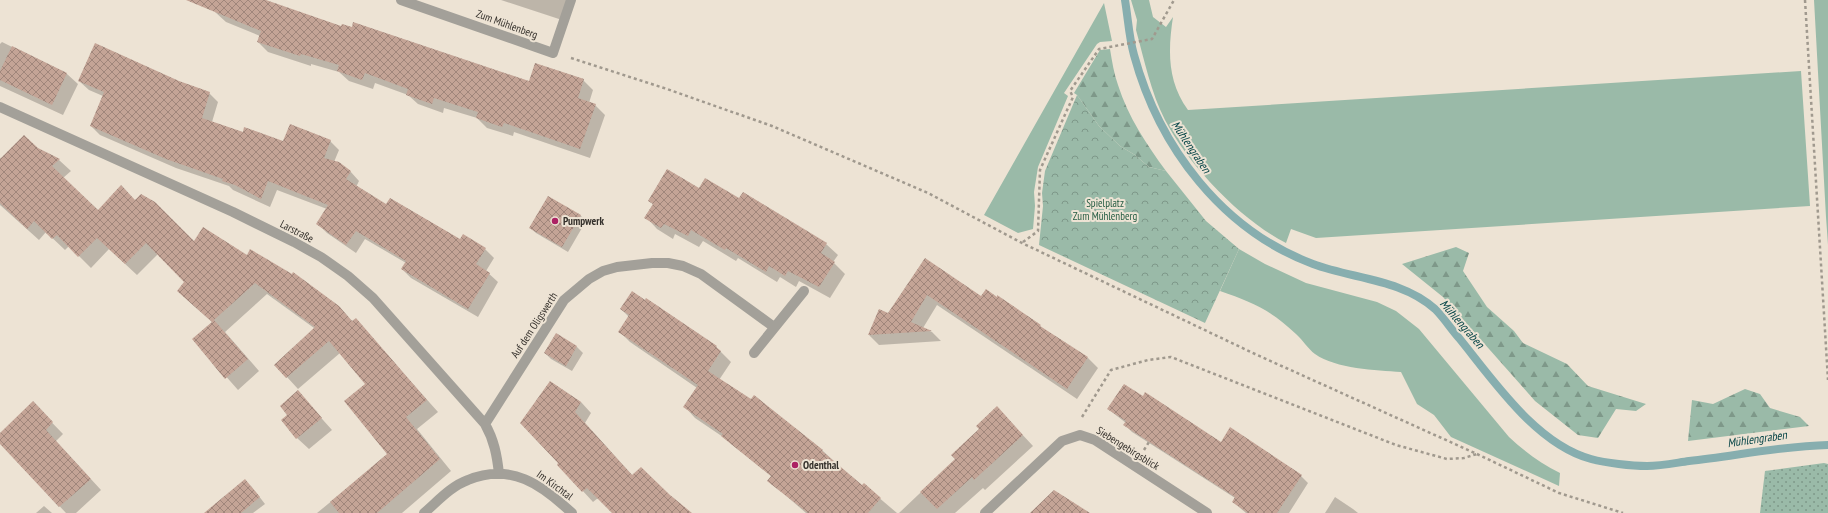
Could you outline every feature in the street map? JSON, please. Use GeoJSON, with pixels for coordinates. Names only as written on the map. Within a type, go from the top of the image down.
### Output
{"type":"FeatureCollection","features":[{"type":"Feature","properties":{"kind":"street","name":"Zum Mühlenberg"},"geometry":{"type":"LineString","coordinates":[[401,0],[553,53]]}},
{"type":"Feature","properties":{"kind":"street"},"geometry":{"type":"LineString","coordinates":[[553,53],[571,0]]}},
{"type":"Feature","properties":{"kind":"street","name":"Larstraße"},"geometry":{"type":"LineString","coordinates":[[0,107],[233,212],[321,257],[348,276],[372,298],[485,424],[493,437],[498,455],[499,474]]}},
{"type":"Feature","properties":{"kind":"street","name":"Auf dem Oligswerth"},"geometry":{"type":"LineString","coordinates":[[485,424],[564,300],[589,279],[603,271],[617,267],[652,263],[668,263],[683,266],[701,274],[774,327]]}},
{"type":"Feature","properties":{"kind":"street"},"geometry":{"type":"LineString","coordinates":[[754,353],[804,291]]}},
{"type":"Feature","properties":{"kind":"street","name":"Siebengebirgsblick"},"geometry":{"type":"LineString","coordinates":[[985,513],[1062,441],[1080,435],[1095,440],[1207,513]]}},
{"type":"Feature","properties":{"kind":"street","name":"Im Kirchtal"},"geometry":{"type":"LineString","coordinates":[[424,513],[448,492],[467,480],[499,474],[512,474],[530,480],[544,489],[572,513]]}},
{"type":"Feature","properties":{"kind":"path"},"geometry":{"type":"LineString","coordinates":[[1022,243],[1038,231],[1040,170],[1073,97],[1070,91],[1099,49],[1152,39],[1174,0]]}},
{"type":"Feature","properties":{"kind":"path"},"geometry":{"type":"LineString","coordinates":[[1805,0],[1828,380]]}},
{"type":"Feature","properties":{"kind":"path"},"geometry":{"type":"LineString","coordinates":[[553,53],[604,68],[772,126],[928,193],[1022,243],[1248,351],[1477,454],[1558,493],[1623,513]]}},
{"type":"Feature","properties":{"kind":"path"},"geometry":{"type":"LineString","coordinates":[[1081,418],[1111,370],[1148,360],[1171,357],[1396,445],[1447,459],[1464,458],[1477,454]]}},
{"type":"Feature","properties":{"kind":"green space"},"geometry":{"type":"Polygon","coordinates":[[[1131,0],[1149,0],[1153,17],[1166,27],[1173,17],[1170,41],[1171,65],[1176,88],[1188,110],[1801,71],[1810,206],[1316,238],[1291,229],[1286,243],[1251,221],[1234,206],[1202,173],[1175,138],[1160,110],[1152,87],[1136,30],[1137,20],[1131,0]]]}},
{"type":"Feature","properties":{"kind":"green space"},"geometry":{"type":"Polygon","coordinates":[[[1814,0],[1828,0],[1828,245],[1826,217],[1814,0]]]}},
{"type":"Feature","properties":{"kind":"green space"},"geometry":{"type":"Polygon","coordinates":[[[1104,3],[1112,41],[1100,42],[1097,44],[1064,93],[1068,96],[1038,167],[1034,192],[1035,206],[1033,229],[1018,233],[984,215],[1104,3]]]}},
{"type":"Feature","properties":{"kind":"green space"},"geometry":{"type":"Polygon","coordinates":[[[1110,49],[1117,81],[1127,108],[1145,141],[1166,171],[1149,167],[1135,155],[1120,146],[1099,126],[1074,93],[1100,50],[1110,49]]]}},
{"type":"Feature","properties":{"kind":"green space","name":"Spielplatz Zum Mühlenberg"},"geometry":{"type":"Polygon","coordinates":[[[1077,95],[1099,126],[1120,146],[1135,155],[1149,167],[1166,171],[1206,221],[1239,249],[1205,323],[1039,245],[1043,206],[1042,193],[1045,171],[1077,95]]]}},
{"type":"Feature","properties":{"kind":"green space"},"geometry":{"type":"Polygon","coordinates":[[[1456,247],[1469,253],[1463,271],[1487,307],[1514,331],[1523,343],[1567,364],[1588,386],[1646,404],[1636,411],[1616,409],[1598,438],[1578,435],[1535,401],[1443,297],[1402,264],[1456,247]]]}},
{"type":"Feature","properties":{"kind":"green space"},"geometry":{"type":"Polygon","coordinates":[[[1239,249],[1265,264],[1306,283],[1377,302],[1396,311],[1419,329],[1509,437],[1533,457],[1560,473],[1559,486],[1451,437],[1434,415],[1417,404],[1401,372],[1356,368],[1324,359],[1312,352],[1296,334],[1269,313],[1252,303],[1220,291],[1239,249]]]}},
{"type":"Feature","properties":{"kind":"green space"},"geometry":{"type":"Polygon","coordinates":[[[1745,389],[1760,394],[1770,408],[1800,417],[1809,426],[1688,441],[1692,400],[1713,404],[1745,389]]]}},
{"type":"Feature","properties":{"kind":"green space"},"geometry":{"type":"Polygon","coordinates":[[[1824,463],[1828,464],[1828,513],[1760,513],[1765,471],[1824,463]]]}},
{"type":"Feature","properties":{"kind":"building"},"geometry":{"type":"Polygon","coordinates":[[[186,0],[266,0],[341,26],[342,24],[352,27],[353,22],[529,81],[535,63],[584,79],[578,98],[596,104],[580,149],[504,123],[502,127],[476,118],[478,112],[434,98],[432,104],[406,95],[408,89],[365,73],[362,80],[337,71],[339,65],[301,54],[300,56],[257,42],[261,31],[186,0]]]}},
{"type":"Feature","properties":{"kind":"building"},"geometry":{"type":"Polygon","coordinates":[[[95,43],[179,81],[210,92],[202,118],[243,132],[244,127],[283,141],[290,124],[331,140],[324,158],[339,162],[351,171],[346,179],[386,204],[390,198],[460,239],[463,234],[486,248],[476,264],[490,273],[468,309],[401,269],[406,261],[356,231],[346,245],[316,224],[328,205],[268,181],[261,199],[235,185],[222,181],[223,179],[166,159],[90,126],[104,92],[78,81],[95,43]]]}},
{"type":"Feature","properties":{"kind":"building"},"geometry":{"type":"Polygon","coordinates":[[[12,46],[67,73],[52,105],[0,80],[0,71],[12,46]]]}},
{"type":"Feature","properties":{"kind":"building"},"geometry":{"type":"Polygon","coordinates":[[[24,135],[38,148],[60,159],[52,166],[98,210],[121,185],[135,200],[141,194],[155,202],[194,241],[203,227],[247,255],[250,249],[292,274],[293,272],[339,306],[352,321],[356,318],[427,400],[406,417],[440,459],[377,513],[339,513],[330,502],[387,454],[344,401],[365,384],[329,341],[286,378],[274,365],[315,327],[255,283],[214,320],[248,359],[225,379],[192,339],[212,322],[177,291],[184,282],[146,243],[125,264],[97,238],[78,257],[57,235],[52,239],[34,221],[27,229],[0,203],[0,159],[24,135]]]}},
{"type":"Feature","properties":{"kind":"building"},"geometry":{"type":"Polygon","coordinates":[[[667,169],[699,188],[705,178],[739,198],[743,192],[827,243],[821,253],[835,262],[819,287],[788,271],[785,276],[769,266],[766,272],[726,248],[725,250],[691,230],[688,236],[664,224],[661,228],[644,218],[653,204],[648,201],[667,169]]]}},
{"type":"Feature","properties":{"kind":"building","name":"Pumpwerk"},"geometry":{"type":"Polygon","coordinates":[[[548,196],[581,215],[562,247],[529,228],[548,196]]]}},
{"type":"Feature","properties":{"kind":"building"},"geometry":{"type":"Polygon","coordinates":[[[925,258],[981,296],[986,289],[997,297],[997,295],[1041,325],[1040,326],[1088,357],[1067,389],[927,295],[911,322],[932,331],[868,335],[879,309],[888,313],[925,258]]]}},
{"type":"Feature","properties":{"kind":"building"},"geometry":{"type":"Polygon","coordinates":[[[632,291],[645,300],[646,298],[717,346],[716,347],[721,351],[708,371],[751,399],[754,395],[823,450],[822,451],[862,485],[864,483],[881,498],[868,513],[808,513],[767,481],[771,476],[721,436],[723,434],[683,407],[698,385],[618,332],[629,315],[620,309],[632,291]]]}},
{"type":"Feature","properties":{"kind":"building"},"geometry":{"type":"Polygon","coordinates":[[[556,333],[577,346],[566,366],[544,353],[556,333]]]}},
{"type":"Feature","properties":{"kind":"building"},"geometry":{"type":"Polygon","coordinates":[[[550,381],[581,402],[575,412],[632,475],[641,467],[670,495],[692,513],[612,513],[587,488],[582,492],[557,465],[558,463],[520,423],[550,381]]]}},
{"type":"Feature","properties":{"kind":"building"},"geometry":{"type":"Polygon","coordinates":[[[1124,384],[1143,396],[1145,392],[1221,442],[1230,427],[1302,475],[1277,513],[1248,513],[1232,502],[1235,497],[1123,425],[1126,421],[1107,409],[1124,384]]]}},
{"type":"Feature","properties":{"kind":"building"},"geometry":{"type":"Polygon","coordinates":[[[298,390],[322,418],[296,439],[281,420],[287,415],[280,406],[298,390]]]}},
{"type":"Feature","properties":{"kind":"building"},"geometry":{"type":"Polygon","coordinates":[[[33,401],[53,422],[46,430],[91,479],[59,507],[0,444],[0,433],[33,401]]]}},
{"type":"Feature","properties":{"kind":"building"},"geometry":{"type":"Polygon","coordinates":[[[997,406],[1023,435],[974,480],[972,477],[937,509],[920,492],[955,459],[951,455],[979,429],[976,426],[997,406]]]}},
{"type":"Feature","properties":{"kind":"building"},"geometry":{"type":"Polygon","coordinates":[[[245,479],[260,497],[241,513],[204,513],[245,479]]]}},
{"type":"Feature","properties":{"kind":"building"},"geometry":{"type":"Polygon","coordinates":[[[1054,490],[1090,513],[1030,513],[1054,490]]]}},
{"type":"Feature","properties":{"kind":"waterway","name":"Mühlengraben"},"geometry":{"type":"LineString","coordinates":[[1125,0],[1134,55],[1145,89],[1160,122],[1178,153],[1199,181],[1223,207],[1250,230],[1280,249],[1313,264],[1377,281],[1408,291],[1422,299],[1435,309],[1518,409],[1552,440],[1571,451],[1591,459],[1619,464],[1647,466],[1775,449],[1828,445]]}},
{"type":"Feature","properties":{"kind":"place","name":"Pumpwerk"},"geometry":{"type":"Point","coordinates":[555,221]}},
{"type":"Feature","properties":{"kind":"place","name":"Odenthal"},"geometry":{"type":"Point","coordinates":[795,465]}}]}
